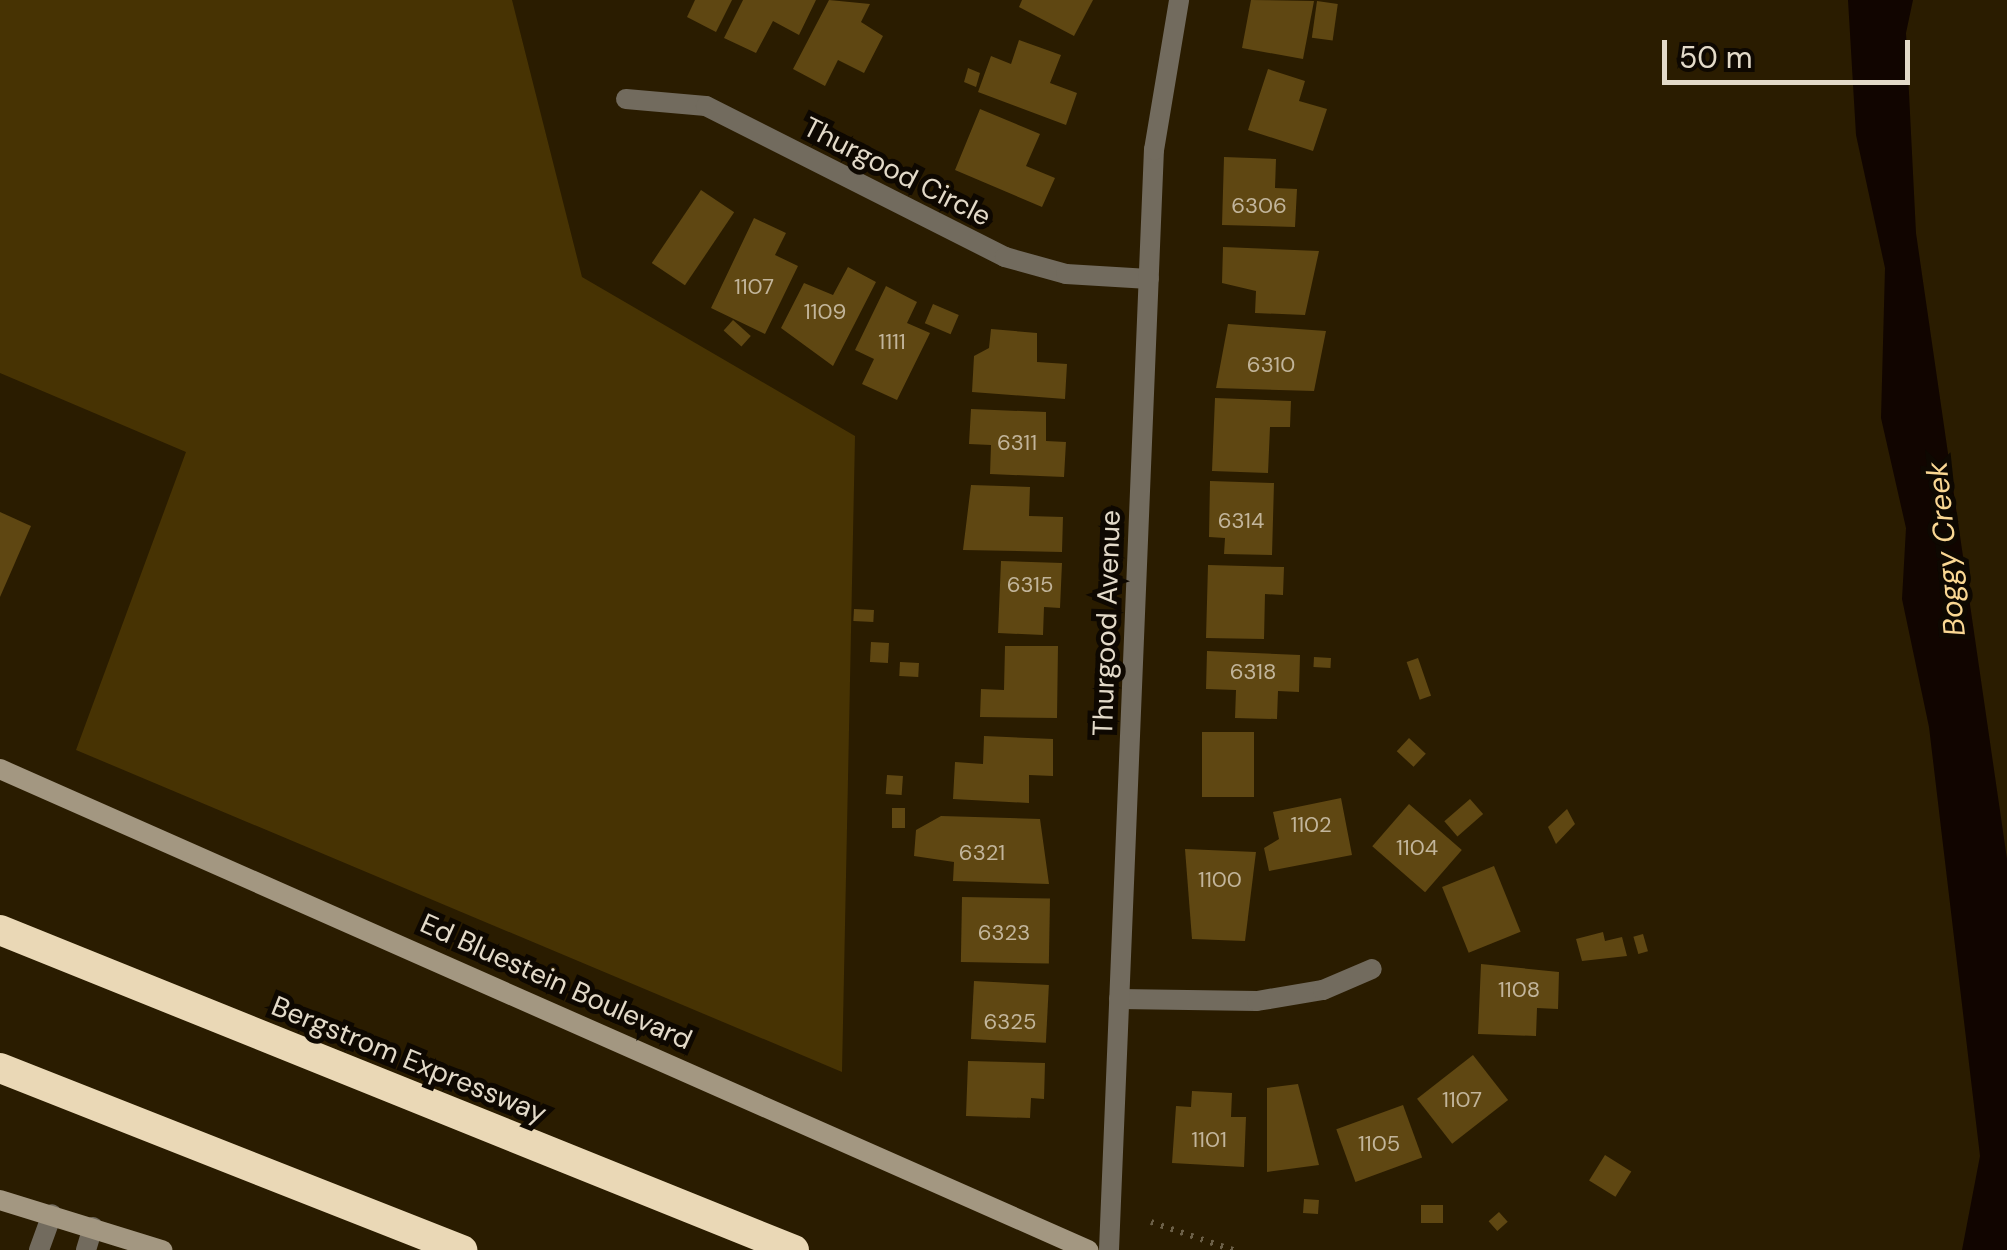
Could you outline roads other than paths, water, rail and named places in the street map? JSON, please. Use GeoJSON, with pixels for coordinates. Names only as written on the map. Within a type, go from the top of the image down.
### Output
{"type":"FeatureCollection","features":[{"type":"Feature","properties":{"kind":"highway","name":"Bergstrom Expressway"},"geometry":{"type":"LineString","coordinates":[[0,930],[794,1250]]}},
{"type":"Feature","properties":{"kind":"highway"},"geometry":{"type":"LineString","coordinates":[[0,1068],[463,1250]]}},
{"type":"Feature","properties":{"kind":"main road","name":"Ed Bluestein Boulevard"},"geometry":{"type":"LineString","coordinates":[[0,769],[1088,1250]]}},
{"type":"Feature","properties":{"kind":"main road"},"geometry":{"type":"LineString","coordinates":[[0,1200],[162,1250]]}},
{"type":"Feature","properties":{"kind":"street","name":"Thurgood Avenue"},"geometry":{"type":"LineString","coordinates":[[1109,1250],[1154,150],[1179,0]]}},
{"type":"Feature","properties":{"kind":"street","name":"Thurgood Circle"},"geometry":{"type":"LineString","coordinates":[[626,99],[706,106],[1005,258],[1066,274],[1149,279]]}},
{"type":"Feature","properties":{"kind":"street"},"geometry":{"type":"LineString","coordinates":[[1118,999],[1257,1001],[1323,990],[1372,969]]}},
{"type":"Feature","properties":{"kind":"street"},"geometry":{"type":"LineString","coordinates":[[39,1250],[52,1214]]}},
{"type":"Feature","properties":{"kind":"street"},"geometry":{"type":"LineString","coordinates":[[86,1250],[94,1226]]}},
{"type":"Feature","properties":{"kind":"water","name":"Boggy Creek"},"geometry":{"type":"Polygon","coordinates":[[[1848,0],[1913,0],[1906,33],[1916,233],[2007,859],[2007,1250],[1962,1250],[1980,1156],[1929,727],[1902,599],[1906,528],[1881,418],[1885,268],[1856,135],[1848,0]]]}}]}
